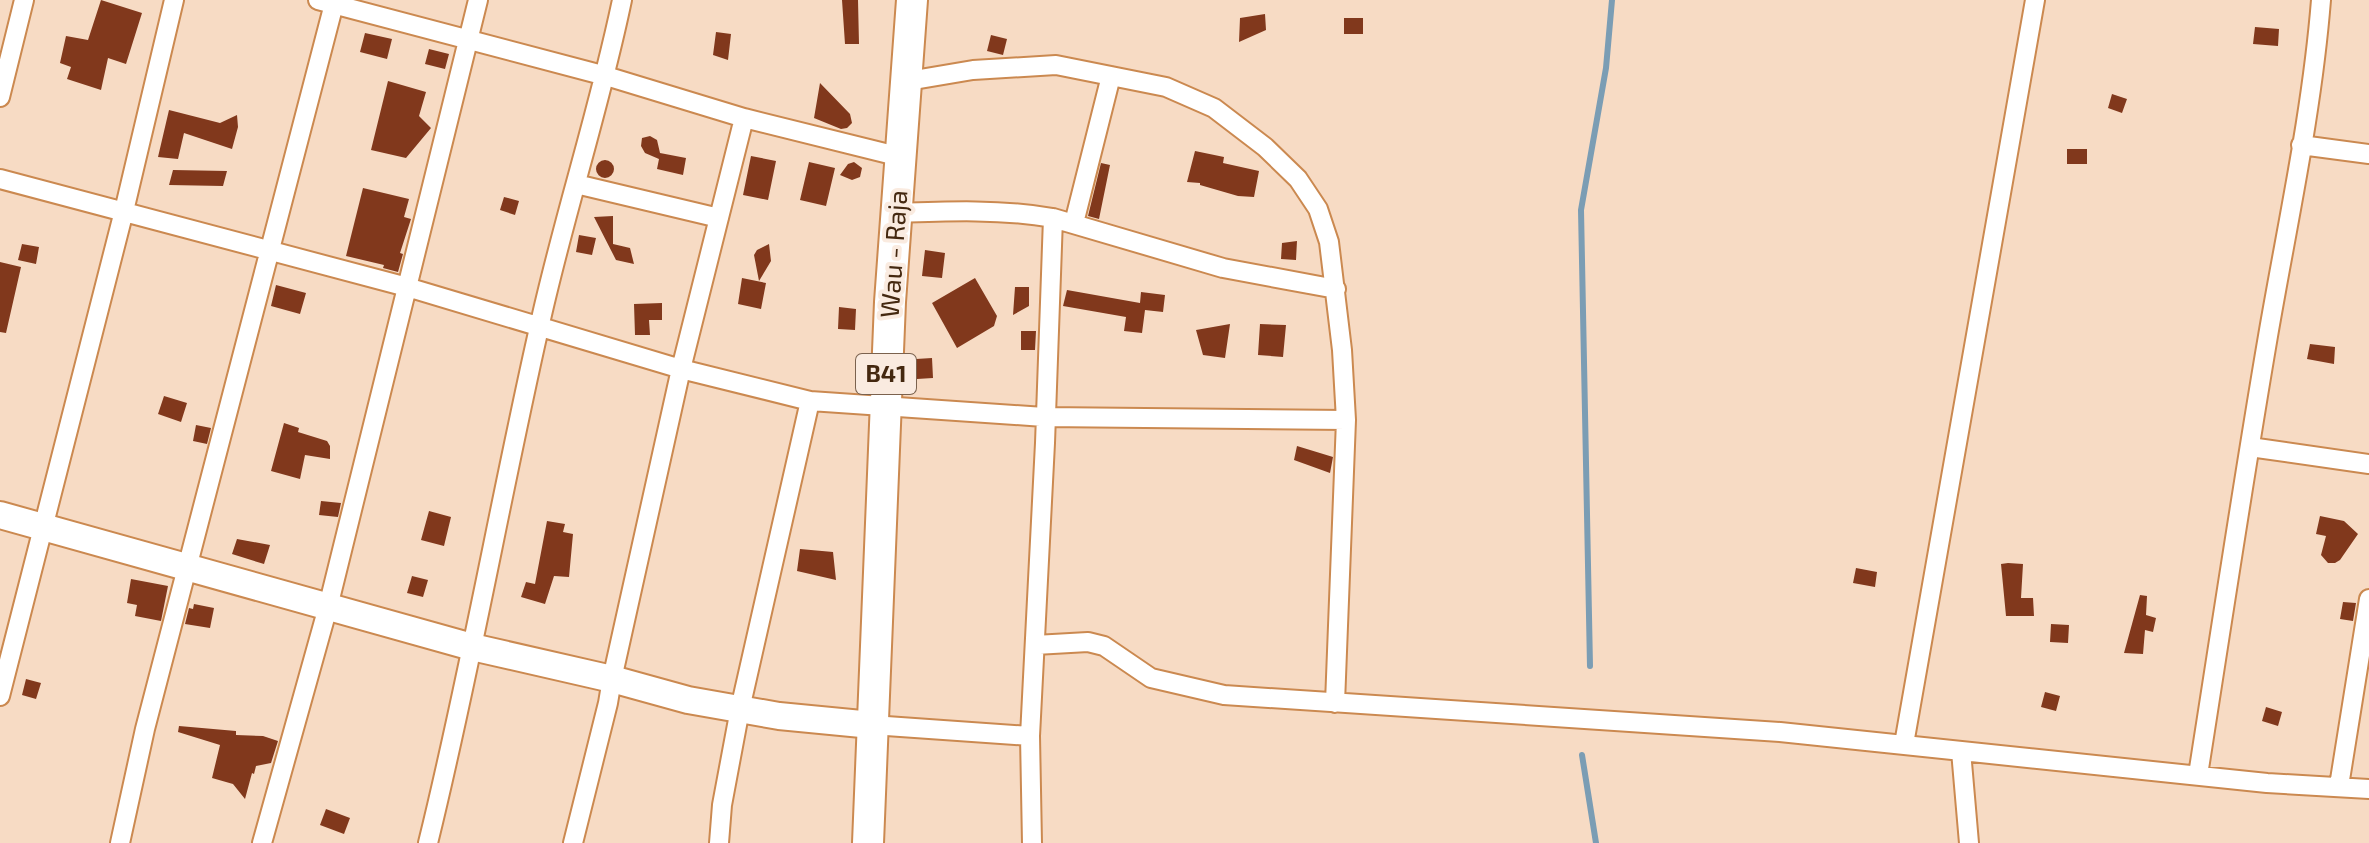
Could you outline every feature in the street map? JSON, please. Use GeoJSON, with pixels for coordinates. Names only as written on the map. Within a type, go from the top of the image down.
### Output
{"type":"FeatureCollection","features":[{"type":"Feature","properties":{"kind":"main road","name":"Wau - Raja"},"geometry":{"type":"LineString","coordinates":[[868,843],[884,405],[912,0]]}},
{"type":"Feature","properties":{"kind":"street"},"geometry":{"type":"LineString","coordinates":[[0,97],[24,0]]}},
{"type":"Feature","properties":{"kind":"street"},"geometry":{"type":"LineString","coordinates":[[0,696],[124,211],[174,0]]}},
{"type":"Feature","properties":{"kind":"street"},"geometry":{"type":"LineString","coordinates":[[262,843],[328,607],[478,0]]}},
{"type":"Feature","properties":{"kind":"street"},"geometry":{"type":"LineString","coordinates":[[428,843],[539,326],[606,76],[622,0]]}},
{"type":"Feature","properties":{"kind":"street"},"geometry":{"type":"LineString","coordinates":[[1904,744],[2035,0]]}},
{"type":"Feature","properties":{"kind":"street"},"geometry":{"type":"LineString","coordinates":[[2198,775],[2317,45],[2321,0]]}},
{"type":"Feature","properties":{"kind":"street"},"geometry":{"type":"LineString","coordinates":[[120,843],[145,729],[269,250],[329,2],[606,76],[744,118],[901,157]]}},
{"type":"Feature","properties":{"kind":"street"},"geometry":{"type":"LineString","coordinates":[[908,81],[973,70],[1056,65],[1166,87],[1214,108],[1265,147],[1298,179],[1318,209],[1329,242],[1336,289],[1346,420],[1335,703]]}},
{"type":"Feature","properties":{"kind":"street"},"geometry":{"type":"LineString","coordinates":[[1074,223],[1111,76]]}},
{"type":"Feature","properties":{"kind":"street"},"geometry":{"type":"LineString","coordinates":[[573,843],[608,703],[681,369],[744,118]]}},
{"type":"Feature","properties":{"kind":"street"},"geometry":{"type":"LineString","coordinates":[[2301,145],[2369,154]]}},
{"type":"Feature","properties":{"kind":"street"},"geometry":{"type":"LineString","coordinates":[[0,179],[407,287],[681,369],[810,401],[1044,417],[1346,420]]}},
{"type":"Feature","properties":{"kind":"street"},"geometry":{"type":"LineString","coordinates":[[576,184],[719,218]]}},
{"type":"Feature","properties":{"kind":"street"},"geometry":{"type":"LineString","coordinates":[[897,213],[974,210],[1053,218],[1223,268],[1336,289]]}},
{"type":"Feature","properties":{"kind":"street"},"geometry":{"type":"LineString","coordinates":[[1032,843],[1030,736],[1053,218]]}},
{"type":"Feature","properties":{"kind":"street"},"geometry":{"type":"LineString","coordinates":[[719,843],[722,805],[740,709],[810,401]]}},
{"type":"Feature","properties":{"kind":"street"},"geometry":{"type":"LineString","coordinates":[[2250,447],[2369,464]]}},
{"type":"Feature","properties":{"kind":"street"},"geometry":{"type":"LineString","coordinates":[[0,515],[472,647],[688,700],[802,719],[871,736],[1030,736]]}},
{"type":"Feature","properties":{"kind":"street"},"geometry":{"type":"LineString","coordinates":[[2339,786],[2369,599]]}},
{"type":"Feature","properties":{"kind":"street"},"geometry":{"type":"LineString","coordinates":[[1035,645],[1088,642],[1104,646],[1151,678],[1224,695],[1764,731],[2267,783],[2369,789]]}},
{"type":"Feature","properties":{"kind":"street"},"geometry":{"type":"LineString","coordinates":[[1961,751],[1969,843]]}},
{"type":"Feature","properties":{"kind":"building"},"geometry":{"type":"Polygon","coordinates":[[[101,0],[142,13],[126,64],[108,58],[101,90],[67,79],[71,67],[60,63],[66,36],[88,40],[101,0]]]}},
{"type":"Feature","properties":{"kind":"building"},"geometry":{"type":"Polygon","coordinates":[[[842,0],[858,0],[859,44],[845,44],[842,0]]]}},
{"type":"Feature","properties":{"kind":"building"},"geometry":{"type":"Polygon","coordinates":[[[1265,14],[1266,30],[1239,42],[1240,18],[1265,14]]]}},
{"type":"Feature","properties":{"kind":"building"},"geometry":{"type":"Polygon","coordinates":[[[1344,18],[1363,18],[1363,34],[1344,34],[1344,18]]]}},
{"type":"Feature","properties":{"kind":"building"},"geometry":{"type":"Polygon","coordinates":[[[2255,27],[2279,29],[2278,46],[2253,44],[2255,27]]]}},
{"type":"Feature","properties":{"kind":"building"},"geometry":{"type":"Polygon","coordinates":[[[716,32],[731,34],[728,60],[713,55],[716,32]]]}},
{"type":"Feature","properties":{"kind":"building"},"geometry":{"type":"Polygon","coordinates":[[[365,33],[392,39],[387,59],[360,52],[365,33]]]}},
{"type":"Feature","properties":{"kind":"building"},"geometry":{"type":"Polygon","coordinates":[[[991,35],[1007,39],[1003,55],[987,51],[991,35]]]}},
{"type":"Feature","properties":{"kind":"building"},"geometry":{"type":"Polygon","coordinates":[[[429,49],[449,54],[445,69],[425,64],[429,49]]]}},
{"type":"Feature","properties":{"kind":"building"},"geometry":{"type":"Polygon","coordinates":[[[388,81],[426,92],[419,116],[431,128],[406,158],[371,150],[388,81]]]}},
{"type":"Feature","properties":{"kind":"building"},"geometry":{"type":"Polygon","coordinates":[[[820,83],[850,114],[852,123],[847,128],[841,129],[814,118],[820,83]]]}},
{"type":"Feature","properties":{"kind":"building"},"geometry":{"type":"Polygon","coordinates":[[[2112,94],[2127,99],[2122,113],[2108,108],[2112,94]]]}},
{"type":"Feature","properties":{"kind":"building"},"geometry":{"type":"Polygon","coordinates":[[[169,110],[220,123],[237,115],[238,127],[232,149],[184,133],[178,159],[158,157],[169,110]]]}},
{"type":"Feature","properties":{"kind":"building"},"geometry":{"type":"Polygon","coordinates":[[[650,136],[657,140],[660,153],[686,158],[683,175],[657,169],[659,159],[645,153],[641,146],[642,138],[650,136]]]}},
{"type":"Feature","properties":{"kind":"building"},"geometry":{"type":"Polygon","coordinates":[[[2067,149],[2087,149],[2087,164],[2067,164],[2067,149]]]}},
{"type":"Feature","properties":{"kind":"building"},"geometry":{"type":"Polygon","coordinates":[[[1195,151],[1224,157],[1223,163],[1259,171],[1254,197],[1238,196],[1200,183],[1187,182],[1195,151]]]}},
{"type":"Feature","properties":{"kind":"building"},"geometry":{"type":"Polygon","coordinates":[[[751,156],[776,161],[768,200],[743,195],[751,156]]]}},
{"type":"Feature","properties":{"kind":"building"},"geometry":{"type":"Polygon","coordinates":[[[605,160],[614,169],[605,178],[596,169],[605,160]]]}},
{"type":"Feature","properties":{"kind":"building"},"geometry":{"type":"Polygon","coordinates":[[[809,162],[835,168],[826,206],[800,200],[809,162]]]}},
{"type":"Feature","properties":{"kind":"building"},"geometry":{"type":"Polygon","coordinates":[[[854,162],[862,168],[860,177],[852,180],[840,175],[848,164],[854,162]]]}},
{"type":"Feature","properties":{"kind":"building"},"geometry":{"type":"Polygon","coordinates":[[[1101,163],[1110,165],[1099,219],[1088,216],[1101,163]]]}},
{"type":"Feature","properties":{"kind":"building"},"geometry":{"type":"Polygon","coordinates":[[[173,170],[227,171],[223,186],[169,185],[173,170]]]}},
{"type":"Feature","properties":{"kind":"building"},"geometry":{"type":"Polygon","coordinates":[[[363,188],[409,199],[404,217],[411,219],[400,253],[403,254],[398,272],[383,268],[384,265],[346,256],[363,188]]]}},
{"type":"Feature","properties":{"kind":"building"},"geometry":{"type":"Polygon","coordinates":[[[504,197],[519,201],[515,215],[500,210],[504,197]]]}},
{"type":"Feature","properties":{"kind":"building"},"geometry":{"type":"Polygon","coordinates":[[[613,216],[613,244],[630,248],[634,264],[616,260],[594,217],[613,216]]]}},
{"type":"Feature","properties":{"kind":"building"},"geometry":{"type":"Polygon","coordinates":[[[579,235],[596,238],[592,255],[576,252],[579,235]]]}},
{"type":"Feature","properties":{"kind":"building"},"geometry":{"type":"Polygon","coordinates":[[[1297,241],[1296,260],[1281,259],[1282,243],[1297,241]]]}},
{"type":"Feature","properties":{"kind":"building"},"geometry":{"type":"Polygon","coordinates":[[[22,244],[39,247],[36,264],[18,260],[22,244]]]}},
{"type":"Feature","properties":{"kind":"building"},"geometry":{"type":"Polygon","coordinates":[[[769,244],[771,261],[759,281],[754,255],[769,244]]]}},
{"type":"Feature","properties":{"kind":"building"},"geometry":{"type":"Polygon","coordinates":[[[925,250],[945,253],[942,278],[922,276],[925,250]]]}},
{"type":"Feature","properties":{"kind":"building"},"geometry":{"type":"Polygon","coordinates":[[[0,262],[21,267],[6,333],[0,332],[0,262]]]}},
{"type":"Feature","properties":{"kind":"building"},"geometry":{"type":"Polygon","coordinates":[[[742,278],[766,283],[761,309],[738,304],[742,278]]]}},
{"type":"Feature","properties":{"kind":"building"},"geometry":{"type":"Polygon","coordinates":[[[975,278],[997,316],[994,326],[957,348],[932,303],[975,278]]]}},
{"type":"Feature","properties":{"kind":"building"},"geometry":{"type":"Polygon","coordinates":[[[276,285],[306,293],[300,314],[271,306],[276,285]]]}},
{"type":"Feature","properties":{"kind":"building"},"geometry":{"type":"Polygon","coordinates":[[[1015,287],[1029,287],[1029,306],[1013,315],[1015,287]]]}},
{"type":"Feature","properties":{"kind":"building"},"geometry":{"type":"Polygon","coordinates":[[[1067,290],[1140,303],[1141,292],[1165,295],[1163,312],[1145,310],[1142,333],[1124,331],[1126,317],[1063,306],[1067,290]]]}},
{"type":"Feature","properties":{"kind":"building"},"geometry":{"type":"Polygon","coordinates":[[[662,303],[662,320],[649,320],[650,335],[635,335],[634,304],[662,303]]]}},
{"type":"Feature","properties":{"kind":"building"},"geometry":{"type":"Polygon","coordinates":[[[839,307],[856,309],[855,330],[838,329],[839,307]]]}},
{"type":"Feature","properties":{"kind":"building"},"geometry":{"type":"Polygon","coordinates":[[[1230,324],[1225,358],[1203,355],[1196,330],[1230,324]]]}},
{"type":"Feature","properties":{"kind":"building"},"geometry":{"type":"Polygon","coordinates":[[[1260,324],[1286,325],[1283,357],[1258,355],[1260,324]]]}},
{"type":"Feature","properties":{"kind":"building"},"geometry":{"type":"Polygon","coordinates":[[[1021,331],[1036,331],[1035,350],[1021,350],[1021,331]]]}},
{"type":"Feature","properties":{"kind":"building"},"geometry":{"type":"Polygon","coordinates":[[[2310,344],[2335,347],[2334,364],[2307,359],[2310,344]]]}},
{"type":"Feature","properties":{"kind":"building"},"geometry":{"type":"Polygon","coordinates":[[[932,358],[933,378],[917,379],[916,359],[932,358]]]}},
{"type":"Feature","properties":{"kind":"building"},"geometry":{"type":"Polygon","coordinates":[[[164,396],[187,403],[181,422],[158,414],[164,396]]]}},
{"type":"Feature","properties":{"kind":"building"},"geometry":{"type":"Polygon","coordinates":[[[284,423],[299,428],[298,432],[327,441],[330,459],[305,455],[300,479],[271,471],[284,423]]]}},
{"type":"Feature","properties":{"kind":"building"},"geometry":{"type":"Polygon","coordinates":[[[196,425],[211,428],[207,444],[193,441],[196,425]]]}},
{"type":"Feature","properties":{"kind":"building"},"geometry":{"type":"Polygon","coordinates":[[[1297,446],[1333,457],[1330,473],[1294,460],[1297,446]]]}},
{"type":"Feature","properties":{"kind":"building"},"geometry":{"type":"Polygon","coordinates":[[[321,501],[341,503],[338,517],[319,515],[321,501]]]}},
{"type":"Feature","properties":{"kind":"building"},"geometry":{"type":"Polygon","coordinates":[[[429,511],[451,517],[444,546],[421,540],[429,511]]]}},
{"type":"Feature","properties":{"kind":"building"},"geometry":{"type":"Polygon","coordinates":[[[2320,516],[2344,521],[2358,534],[2335,563],[2328,563],[2321,555],[2326,536],[2316,534],[2320,516]]]}},
{"type":"Feature","properties":{"kind":"building"},"geometry":{"type":"Polygon","coordinates":[[[547,521],[565,524],[563,532],[573,534],[569,577],[554,576],[545,604],[521,597],[526,582],[535,584],[547,521]]]}},
{"type":"Feature","properties":{"kind":"building"},"geometry":{"type":"Polygon","coordinates":[[[237,539],[270,545],[264,564],[232,554],[237,539]]]}},
{"type":"Feature","properties":{"kind":"building"},"geometry":{"type":"Polygon","coordinates":[[[800,549],[833,552],[836,580],[797,571],[800,549]]]}},
{"type":"Feature","properties":{"kind":"building"},"geometry":{"type":"Polygon","coordinates":[[[2001,564],[2023,564],[2021,598],[2033,598],[2034,616],[2006,616],[2001,564]]]}},
{"type":"Feature","properties":{"kind":"building"},"geometry":{"type":"Polygon","coordinates":[[[1856,568],[1877,572],[1875,587],[1853,583],[1856,568]]]}},
{"type":"Feature","properties":{"kind":"building"},"geometry":{"type":"Polygon","coordinates":[[[412,576],[428,580],[423,597],[407,593],[412,576]]]}},
{"type":"Feature","properties":{"kind":"building"},"geometry":{"type":"Polygon","coordinates":[[[131,579],[168,586],[161,621],[135,616],[137,605],[127,603],[131,579]]]}},
{"type":"Feature","properties":{"kind":"building"},"geometry":{"type":"Polygon","coordinates":[[[2140,595],[2147,596],[2146,615],[2156,618],[2153,632],[2145,630],[2143,654],[2124,653],[2140,595]]]}},
{"type":"Feature","properties":{"kind":"building"},"geometry":{"type":"Polygon","coordinates":[[[2343,602],[2356,603],[2353,621],[2340,619],[2343,602]]]}},
{"type":"Feature","properties":{"kind":"building"},"geometry":{"type":"Polygon","coordinates":[[[194,604],[214,608],[210,628],[185,624],[189,608],[193,609],[194,604]]]}},
{"type":"Feature","properties":{"kind":"building"},"geometry":{"type":"Polygon","coordinates":[[[2051,624],[2069,625],[2068,643],[2050,642],[2051,624]]]}},
{"type":"Feature","properties":{"kind":"building"},"geometry":{"type":"Polygon","coordinates":[[[26,679],[41,683],[36,699],[22,695],[26,679]]]}},
{"type":"Feature","properties":{"kind":"building"},"geometry":{"type":"Polygon","coordinates":[[[2045,692],[2060,696],[2056,711],[2041,707],[2045,692]]]}},
{"type":"Feature","properties":{"kind":"building"},"geometry":{"type":"Polygon","coordinates":[[[2266,707],[2282,712],[2278,726],[2262,721],[2266,707]]]}},
{"type":"Feature","properties":{"kind":"building"},"geometry":{"type":"Polygon","coordinates":[[[179,726],[236,731],[236,735],[263,736],[278,741],[271,763],[256,766],[252,773],[245,799],[233,784],[212,778],[220,745],[178,732],[179,726]]]}},
{"type":"Feature","properties":{"kind":"building"},"geometry":{"type":"Polygon","coordinates":[[[326,809],[350,818],[344,834],[320,825],[326,809]]]}},
{"type":"Feature","properties":{"kind":"waterway"},"geometry":{"type":"LineString","coordinates":[[1590,666],[1581,210],[1606,68],[1612,0]]}},
{"type":"Feature","properties":{"kind":"waterway"},"geometry":{"type":"LineString","coordinates":[[1582,755],[1596,843]]}}]}
